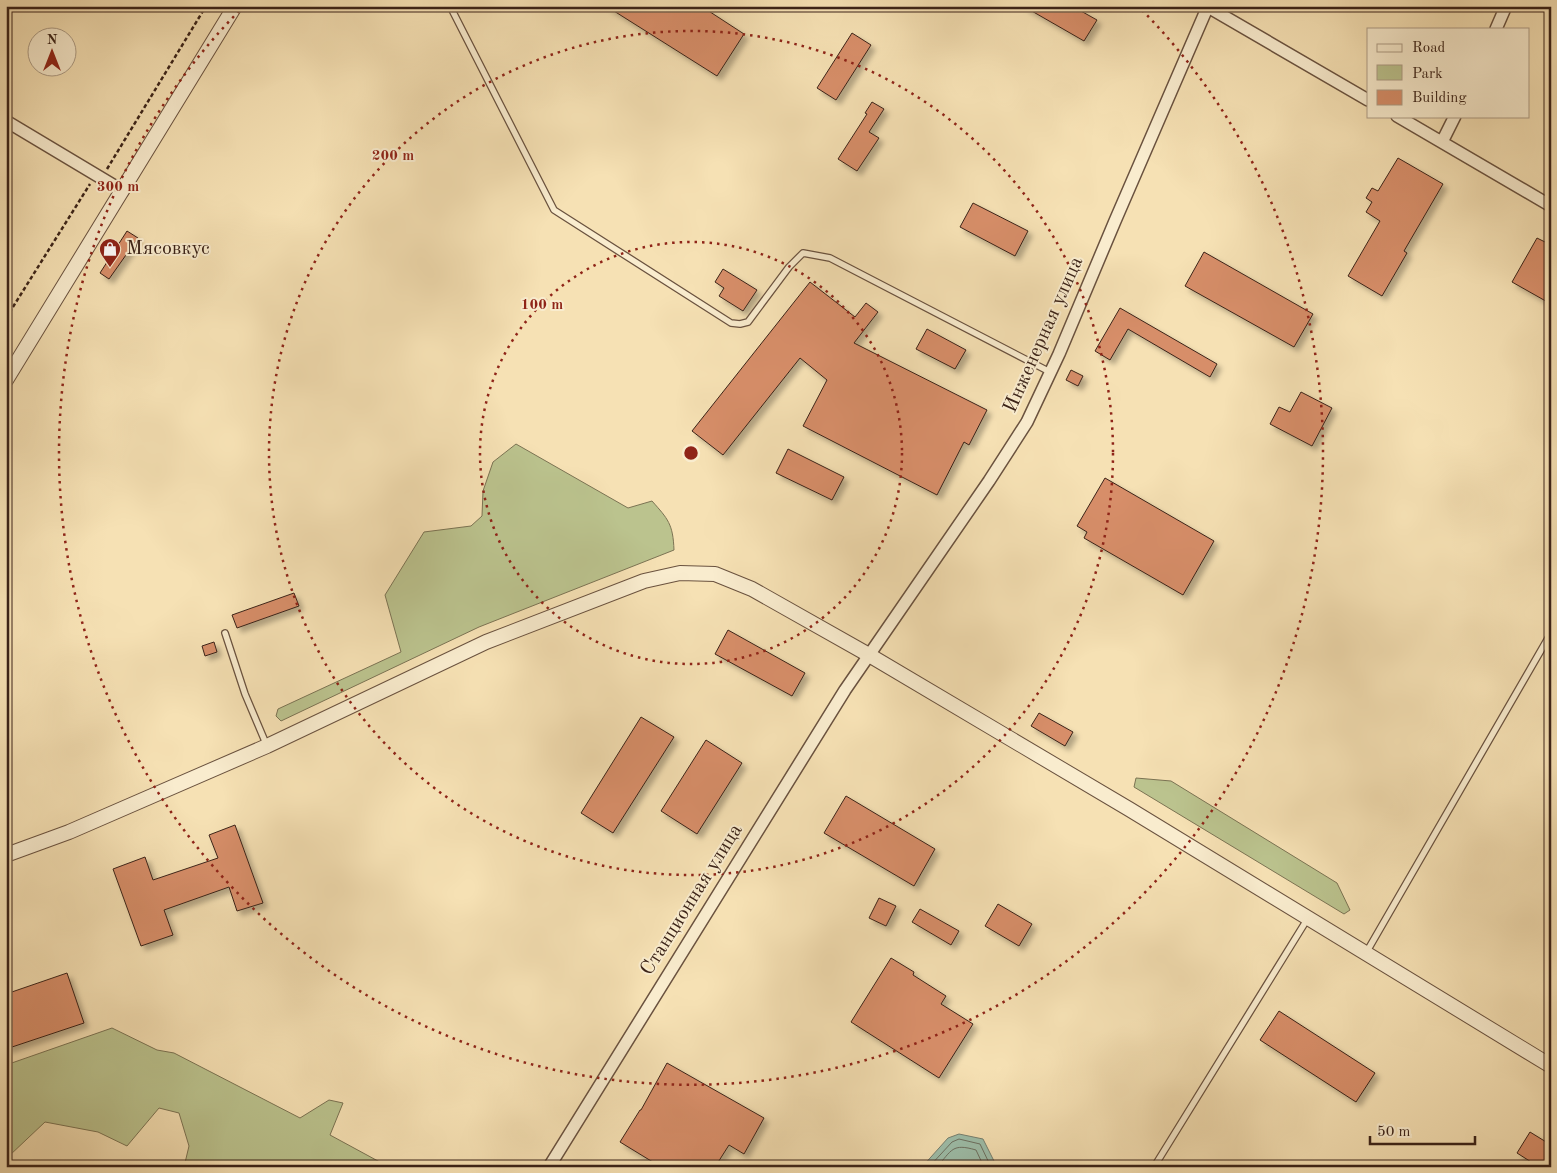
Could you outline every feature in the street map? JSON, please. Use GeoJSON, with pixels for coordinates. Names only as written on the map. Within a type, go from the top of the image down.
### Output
{"type":"FeatureCollection","features":[{"type":"Feature","properties":{"kind":"street"},"geometry":{"type":"LineString","coordinates":[[6,380],[123,192],[235,6]]}},
{"type":"Feature","properties":{"kind":"street"},"geometry":{"type":"LineString","coordinates":[[1496,28],[1506,6]]}},
{"type":"Feature","properties":{"kind":"street"},"geometry":{"type":"LineString","coordinates":[[1208,7],[1367,99]]}},
{"type":"Feature","properties":{"kind":"street","name":"Инженерная улица"},"geometry":{"type":"LineString","coordinates":[[869,656],[995,472],[1026,422],[1050,372],[1208,7]]}},
{"type":"Feature","properties":{"kind":"street"},"geometry":{"type":"LineString","coordinates":[[1400,118],[1551,206]]}},
{"type":"Feature","properties":{"kind":"street"},"geometry":{"type":"LineString","coordinates":[[1442,142],[1454,118]]}},
{"type":"Feature","properties":{"kind":"street"},"geometry":{"type":"LineString","coordinates":[[6,121],[123,192]]}},
{"type":"Feature","properties":{"kind":"street"},"geometry":{"type":"LineString","coordinates":[[6,855],[69,832],[267,746],[486,642],[644,581],[680,573],[715,574],[752,589],[869,656],[1106,796],[1551,1066]]}},
{"type":"Feature","properties":{"kind":"street","name":"Станционная улица"},"geometry":{"type":"LineString","coordinates":[[549,1167],[869,656]]}},
{"type":"Feature","properties":{"kind":"lane"},"geometry":{"type":"LineString","coordinates":[[450,6],[554,210],[731,323],[740,324],[748,322],[789,267],[803,254],[830,258],[1050,372]]}},
{"type":"Feature","properties":{"kind":"lane"},"geometry":{"type":"LineString","coordinates":[[225,633],[245,694],[267,746]]}},
{"type":"Feature","properties":{"kind":"lane"},"geometry":{"type":"LineString","coordinates":[[1366,953],[1551,633]]}},
{"type":"Feature","properties":{"kind":"lane"},"geometry":{"type":"LineString","coordinates":[[1154,1167],[1308,918]]}},
{"type":"Feature","properties":{"kind":"path"},"geometry":{"type":"LineString","coordinates":[[6,318],[89,184],[108,168],[206,6]]}},
{"type":"Feature","properties":{"kind":"green space"},"geometry":{"type":"Polygon","coordinates":[[[516,444],[628,508],[652,501],[669,522],[674,550],[479,627],[281,721],[276,716],[278,709],[401,652],[385,595],[424,532],[471,526],[482,516],[483,491],[493,462],[516,444]]]}},
{"type":"Feature","properties":{"kind":"green space"},"geometry":{"type":"Polygon","coordinates":[[[1136,778],[1171,781],[1337,883],[1350,910],[1344,914],[1134,787],[1136,778]]]}},
{"type":"Feature","properties":{"kind":"green space"},"geometry":{"type":"Polygon","coordinates":[[[112,1028],[157,1050],[174,1053],[300,1118],[329,1100],[343,1103],[330,1135],[389,1167],[184,1167],[189,1146],[179,1113],[159,1108],[127,1146],[98,1132],[45,1122],[9,1156],[6,1155],[6,1065],[112,1028]]]}},
{"type":"Feature","properties":{"kind":"water"},"geometry":{"type":"Polygon","coordinates":[[[959,1134],[983,1139],[997,1167],[922,1167],[948,1138],[959,1134]]]}},
{"type":"Feature","properties":{"kind":"building"},"geometry":{"type":"Polygon","coordinates":[[[606,6],[701,6],[744,34],[717,76],[606,6]]]}},
{"type":"Feature","properties":{"kind":"building"},"geometry":{"type":"Polygon","coordinates":[[[1023,6],[1072,6],[1097,20],[1084,41],[1023,6]]]}},
{"type":"Feature","properties":{"kind":"building"},"geometry":{"type":"Polygon","coordinates":[[[852,33],[871,45],[836,100],[817,88],[852,33]]]}},
{"type":"Feature","properties":{"kind":"building"},"geometry":{"type":"Polygon","coordinates":[[[872,102],[884,109],[869,132],[879,138],[857,171],[838,159],[867,114],[865,113],[872,102]]]}},
{"type":"Feature","properties":{"kind":"building"},"geometry":{"type":"Polygon","coordinates":[[[1398,158],[1443,184],[1404,251],[1407,253],[1382,296],[1348,276],[1380,221],[1366,212],[1372,202],[1366,198],[1372,188],[1378,191],[1398,158]]]}},
{"type":"Feature","properties":{"kind":"building"},"geometry":{"type":"Polygon","coordinates":[[[973,203],[1028,231],[1015,256],[960,227],[973,203]]]}},
{"type":"Feature","properties":{"kind":"building"},"geometry":{"type":"Polygon","coordinates":[[[127,231],[138,238],[109,279],[100,273],[127,231]]]}},
{"type":"Feature","properties":{"kind":"building"},"geometry":{"type":"Polygon","coordinates":[[[1537,238],[1551,245],[1551,304],[1512,282],[1537,238]]]}},
{"type":"Feature","properties":{"kind":"building"},"geometry":{"type":"Polygon","coordinates":[[[1204,252],[1313,314],[1294,347],[1185,286],[1204,252]]]}},
{"type":"Feature","properties":{"kind":"building"},"geometry":{"type":"Polygon","coordinates":[[[723,269],[757,290],[743,311],[719,296],[724,288],[715,282],[723,269]]]}},
{"type":"Feature","properties":{"kind":"building"},"geometry":{"type":"Polygon","coordinates":[[[810,282],[855,317],[866,303],[878,312],[854,343],[987,410],[969,445],[964,442],[937,495],[803,426],[827,380],[800,358],[723,455],[692,431],[810,282]]]}},
{"type":"Feature","properties":{"kind":"building"},"geometry":{"type":"Polygon","coordinates":[[[1120,308],[1217,364],[1210,377],[1128,329],[1110,360],[1095,351],[1120,308]]]}},
{"type":"Feature","properties":{"kind":"building"},"geometry":{"type":"Polygon","coordinates":[[[927,329],[966,350],[955,369],[916,349],[927,329]]]}},
{"type":"Feature","properties":{"kind":"building"},"geometry":{"type":"Polygon","coordinates":[[[1071,370],[1083,376],[1078,386],[1066,380],[1071,370]]]}},
{"type":"Feature","properties":{"kind":"building"},"geometry":{"type":"Polygon","coordinates":[[[1301,392],[1332,408],[1312,446],[1270,424],[1279,407],[1290,412],[1301,392]]]}},
{"type":"Feature","properties":{"kind":"building"},"geometry":{"type":"Polygon","coordinates":[[[788,449],[844,477],[832,500],[776,473],[788,449]]]}},
{"type":"Feature","properties":{"kind":"building"},"geometry":{"type":"Polygon","coordinates":[[[1105,478],[1214,541],[1183,595],[1084,538],[1087,532],[1077,526],[1105,478]]]}},
{"type":"Feature","properties":{"kind":"building"},"geometry":{"type":"Polygon","coordinates":[[[294,593],[299,606],[237,628],[232,615],[294,593]]]}},
{"type":"Feature","properties":{"kind":"building"},"geometry":{"type":"Polygon","coordinates":[[[728,630],[805,673],[792,696],[715,654],[728,630]]]}},
{"type":"Feature","properties":{"kind":"building"},"geometry":{"type":"Polygon","coordinates":[[[214,642],[217,652],[205,656],[202,646],[214,642]]]}},
{"type":"Feature","properties":{"kind":"building"},"geometry":{"type":"Polygon","coordinates":[[[1039,713],[1073,732],[1065,746],[1031,726],[1039,713]]]}},
{"type":"Feature","properties":{"kind":"building"},"geometry":{"type":"Polygon","coordinates":[[[641,717],[674,737],[613,833],[581,813],[641,717]]]}},
{"type":"Feature","properties":{"kind":"building"},"geometry":{"type":"Polygon","coordinates":[[[706,740],[742,763],[697,834],[661,811],[706,740]]]}},
{"type":"Feature","properties":{"kind":"building"},"geometry":{"type":"Polygon","coordinates":[[[846,796],[935,849],[914,886],[824,833],[846,796]]]}},
{"type":"Feature","properties":{"kind":"building"},"geometry":{"type":"Polygon","coordinates":[[[235,825],[263,903],[237,911],[229,887],[164,910],[173,935],[141,946],[113,869],[145,857],[153,880],[218,858],[209,835],[235,825]]]}},
{"type":"Feature","properties":{"kind":"building"},"geometry":{"type":"Polygon","coordinates":[[[879,898],[896,906],[886,926],[869,918],[879,898]]]}},
{"type":"Feature","properties":{"kind":"building"},"geometry":{"type":"Polygon","coordinates":[[[998,904],[1032,924],[1019,946],[985,926],[998,904]]]}},
{"type":"Feature","properties":{"kind":"building"},"geometry":{"type":"Polygon","coordinates":[[[920,909],[959,931],[951,945],[912,922],[920,909]]]}},
{"type":"Feature","properties":{"kind":"building"},"geometry":{"type":"Polygon","coordinates":[[[891,958],[914,972],[913,975],[946,996],[941,1004],[973,1024],[939,1078],[851,1022],[891,958]]]}},
{"type":"Feature","properties":{"kind":"building"},"geometry":{"type":"Polygon","coordinates":[[[67,973],[84,1023],[6,1049],[6,994],[67,973]]]}},
{"type":"Feature","properties":{"kind":"building"},"geometry":{"type":"Polygon","coordinates":[[[1279,1011],[1375,1073],[1356,1102],[1260,1040],[1279,1011]]]}},
{"type":"Feature","properties":{"kind":"building"},"geometry":{"type":"Polygon","coordinates":[[[667,1063],[764,1118],[744,1154],[729,1145],[715,1167],[661,1167],[620,1142],[641,1110],[667,1063]]]}},
{"type":"Feature","properties":{"kind":"building"},"geometry":{"type":"Polygon","coordinates":[[[1530,1132],[1551,1145],[1551,1167],[1539,1167],[1517,1153],[1530,1132]]]}},
{"type":"Feature","properties":{"kind":"place","name":"Мясовкус"},"geometry":{"type":"Point","coordinates":[110,268]}}]}
